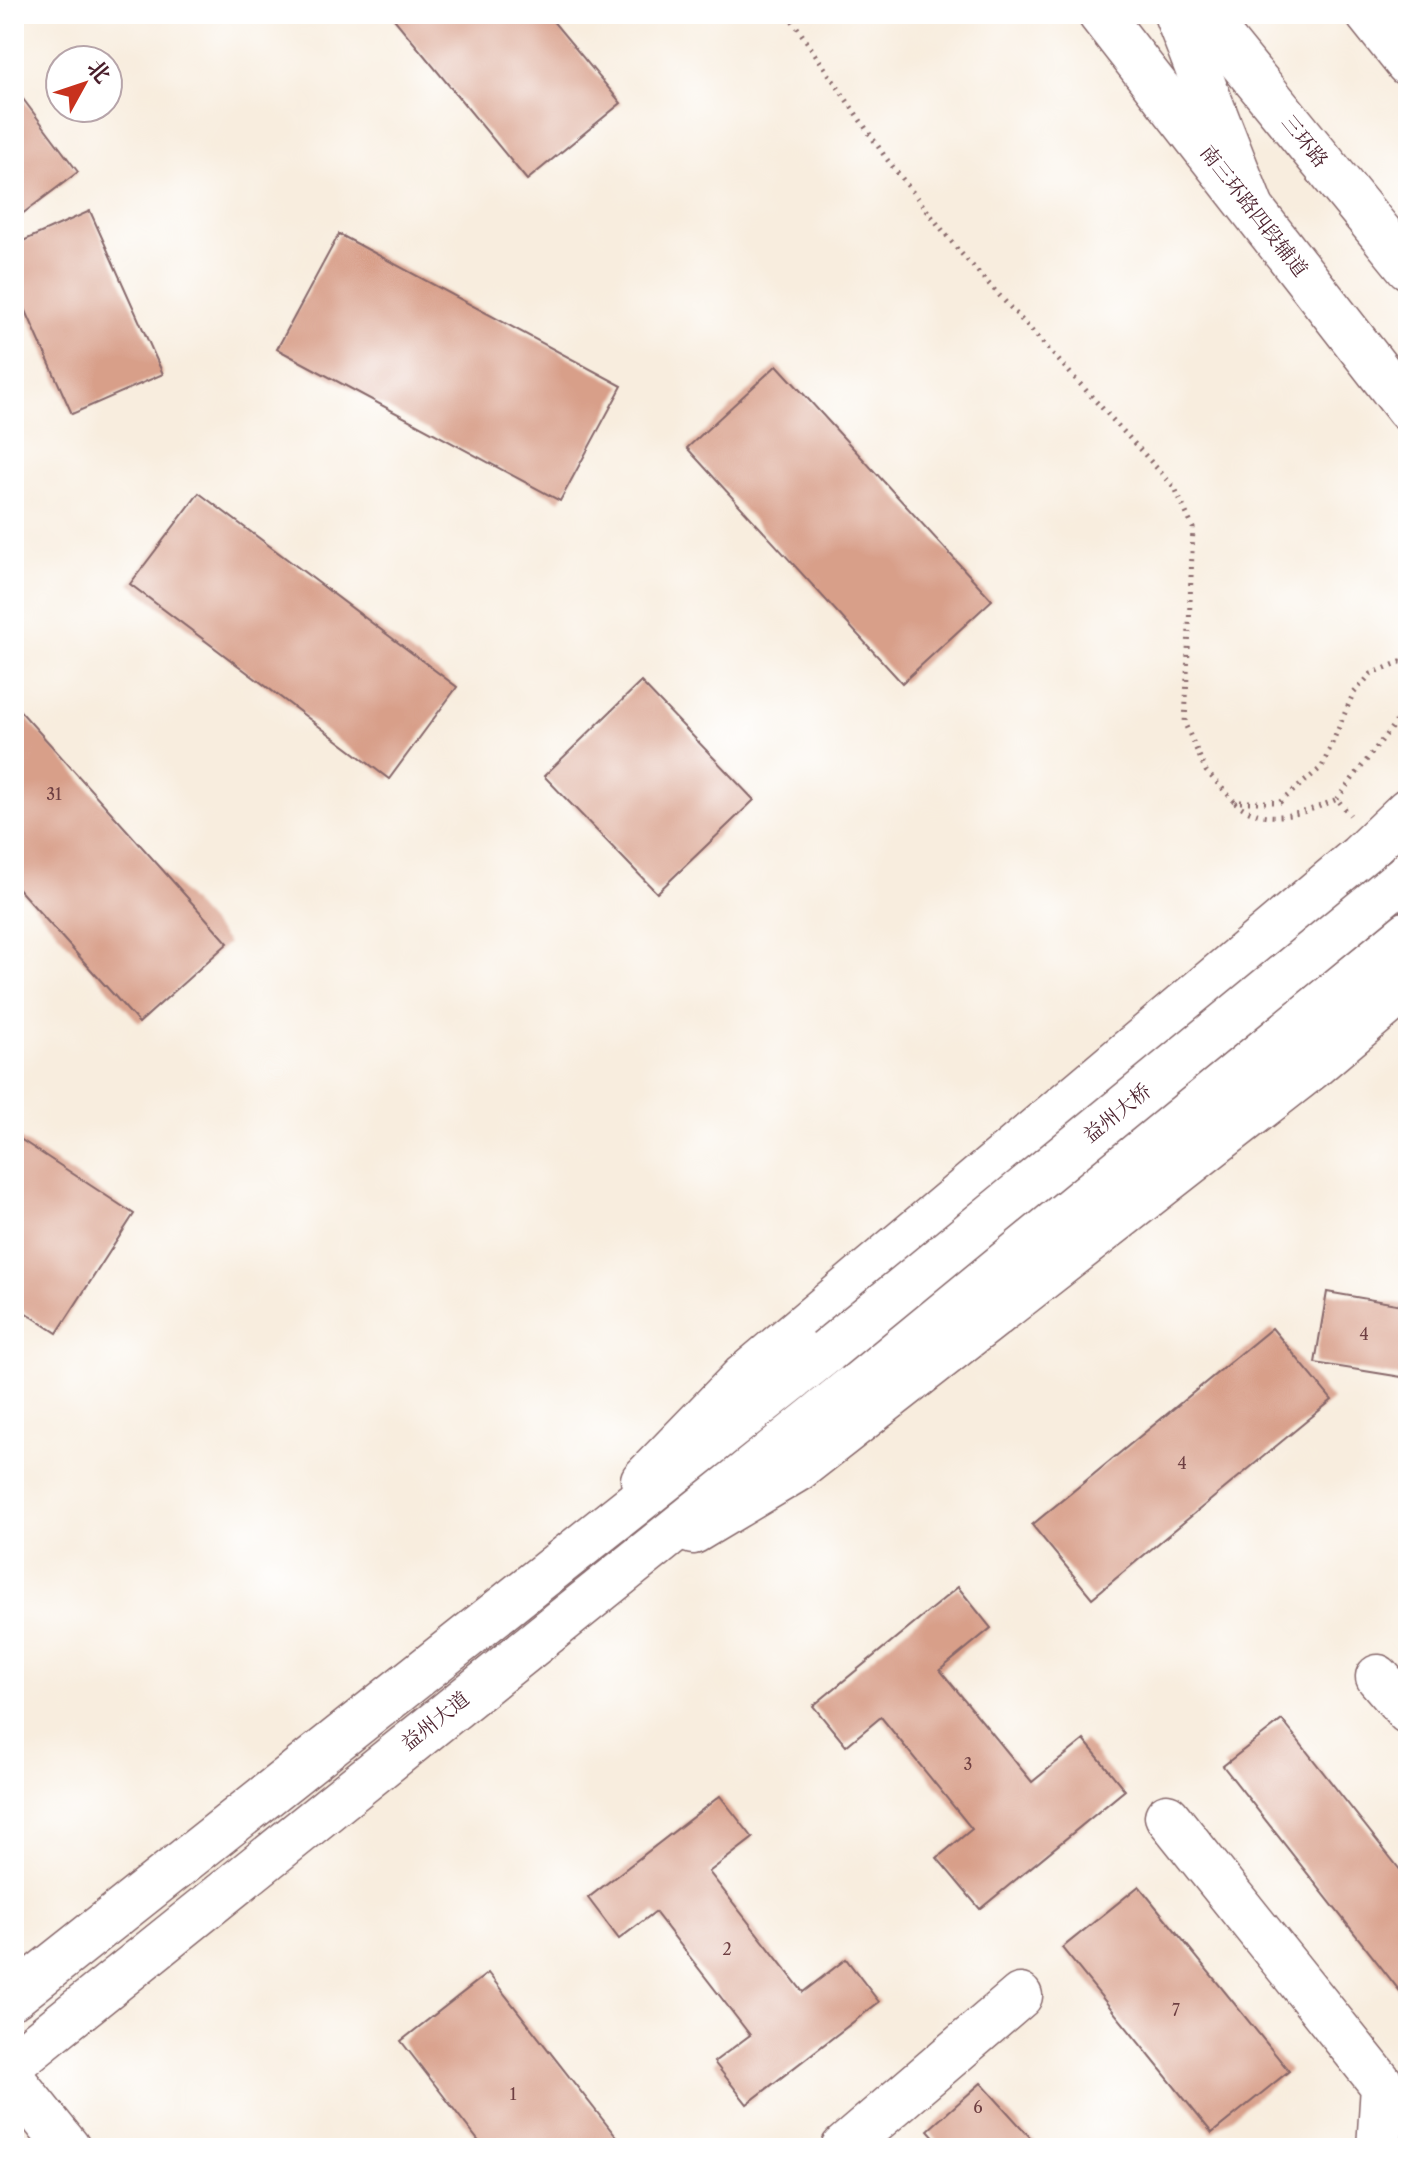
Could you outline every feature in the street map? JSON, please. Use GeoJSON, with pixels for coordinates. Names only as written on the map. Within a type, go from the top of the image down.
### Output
{"type":"FeatureCollection","features":[{"type":"Feature","properties":{"kind":"main road","name":"南三环路四段辅道"},"geometry":{"type":"LineString","coordinates":[[1100,14],[1408,409]]}},
{"type":"Feature","properties":{"kind":"main road"},"geometry":{"type":"LineString","coordinates":[[1176,14],[1251,206]]}},
{"type":"Feature","properties":{"kind":"main road","name":"三环路"},"geometry":{"type":"LineString","coordinates":[[1202,14],[1408,267]]}},
{"type":"Feature","properties":{"kind":"main road"},"geometry":{"type":"LineString","coordinates":[[1368,14],[1408,64]]}},
{"type":"Feature","properties":{"kind":"main road"},"geometry":{"type":"LineString","coordinates":[[14,1996],[586,1541],[743,1377],[1360,856],[1408,810]]}},
{"type":"Feature","properties":{"kind":"main road","name":"益州大桥"},"geometry":{"type":"LineString","coordinates":[[586,1541],[827,1351],[1408,874]]}},
{"type":"Feature","properties":{"kind":"main road","name":"益州大道"},"geometry":{"type":"LineString","coordinates":[[14,2062],[611,1578],[858,1383],[1408,933]]}},
{"type":"Feature","properties":{"kind":"main road"},"geometry":{"type":"LineString","coordinates":[[611,1578],[798,1469],[1310,1069],[1408,986]]}},
{"type":"Feature","properties":{"kind":"main road"},"geometry":{"type":"LineString","coordinates":[[1378,1677],[1408,1712]]}},
{"type":"Feature","properties":{"kind":"main road"},"geometry":{"type":"LineString","coordinates":[[1167,1816],[1383,2086],[1379,2148]]}},
{"type":"Feature","properties":{"kind":"main road"},"geometry":{"type":"LineString","coordinates":[[843,2148],[1020,1996]]}},
{"type":"Feature","properties":{"kind":"main road"},"geometry":{"type":"LineString","coordinates":[[14,2081],[68,2148]]}},
{"type":"Feature","properties":{"kind":"path"},"geometry":{"type":"LineString","coordinates":[[788,14],[886,158],[958,250],[1175,488],[1193,528],[1185,724],[1206,771],[1235,802],[1280,802],[1322,767],[1353,694],[1371,674],[1400,662],[1408,663]]}},
{"type":"Feature","properties":{"kind":"path"},"geometry":{"type":"LineString","coordinates":[[1337,799],[1408,706]]}},
{"type":"Feature","properties":{"kind":"building"},"geometry":{"type":"Polygon","coordinates":[[[390,14],[547,14],[621,103],[527,180],[390,14]]]}},
{"type":"Feature","properties":{"kind":"building"},"geometry":{"type":"Polygon","coordinates":[[[14,87],[78,172],[14,220],[14,87]]]}},
{"type":"Feature","properties":{"kind":"building"},"geometry":{"type":"Polygon","coordinates":[[[90,211],[163,374],[72,414],[14,284],[14,245],[90,211]]]}},
{"type":"Feature","properties":{"kind":"building"},"geometry":{"type":"Polygon","coordinates":[[[339,234],[622,386],[560,501],[277,349],[339,234]]]}},
{"type":"Feature","properties":{"kind":"building"},"geometry":{"type":"Polygon","coordinates":[[[777,365],[992,600],[902,683],[687,448],[777,365]]]}},
{"type":"Feature","properties":{"kind":"building"},"geometry":{"type":"Polygon","coordinates":[[[199,493],[457,687],[389,779],[130,584],[199,493]]]}},
{"type":"Feature","properties":{"kind":"building"},"geometry":{"type":"Polygon","coordinates":[[[641,682],[754,800],[657,893],[544,776],[641,682]]]}},
{"type":"Feature","properties":{"kind":"building"},"geometry":{"type":"Polygon","coordinates":[[[14,704],[228,943],[139,1023],[14,884],[14,704]]]}},
{"type":"Feature","properties":{"kind":"building"},"geometry":{"type":"Polygon","coordinates":[[[14,1135],[134,1214],[57,1333],[14,1305],[14,1135]]]}},
{"type":"Feature","properties":{"kind":"building"},"geometry":{"type":"Polygon","coordinates":[[[1327,1292],[1408,1306],[1408,1378],[1315,1363],[1327,1292]]]}},
{"type":"Feature","properties":{"kind":"building"},"geometry":{"type":"Polygon","coordinates":[[[1272,1328],[1332,1400],[1092,1598],[1032,1525],[1272,1328]]]}},
{"type":"Feature","properties":{"kind":"building"},"geometry":{"type":"Polygon","coordinates":[[[958,1587],[991,1628],[940,1670],[1032,1782],[1084,1740],[1125,1790],[980,1909],[937,1858],[972,1829],[881,1717],[846,1746],[813,1706],[958,1587]]]}},
{"type":"Feature","properties":{"kind":"building"},"geometry":{"type":"Polygon","coordinates":[[[1282,1720],[1408,1880],[1408,1991],[1403,1995],[1223,1766],[1282,1720]]]}},
{"type":"Feature","properties":{"kind":"building"},"geometry":{"type":"Polygon","coordinates":[[[720,1796],[753,1838],[709,1872],[803,1992],[846,1959],[879,2002],[747,2104],[714,2062],[750,2035],[655,1912],[619,1939],[588,1898],[720,1796]]]}},
{"type":"Feature","properties":{"kind":"building"},"geometry":{"type":"Polygon","coordinates":[[[1139,1886],[1289,2071],[1212,2133],[1062,1948],[1139,1886]]]}},
{"type":"Feature","properties":{"kind":"building"},"geometry":{"type":"Polygon","coordinates":[[[488,1973],[625,2148],[484,2148],[401,2041],[488,1973]]]}},
{"type":"Feature","properties":{"kind":"building"},"geometry":{"type":"Polygon","coordinates":[[[981,2083],[1040,2148],[944,2148],[928,2130],[981,2083]]]}}]}
